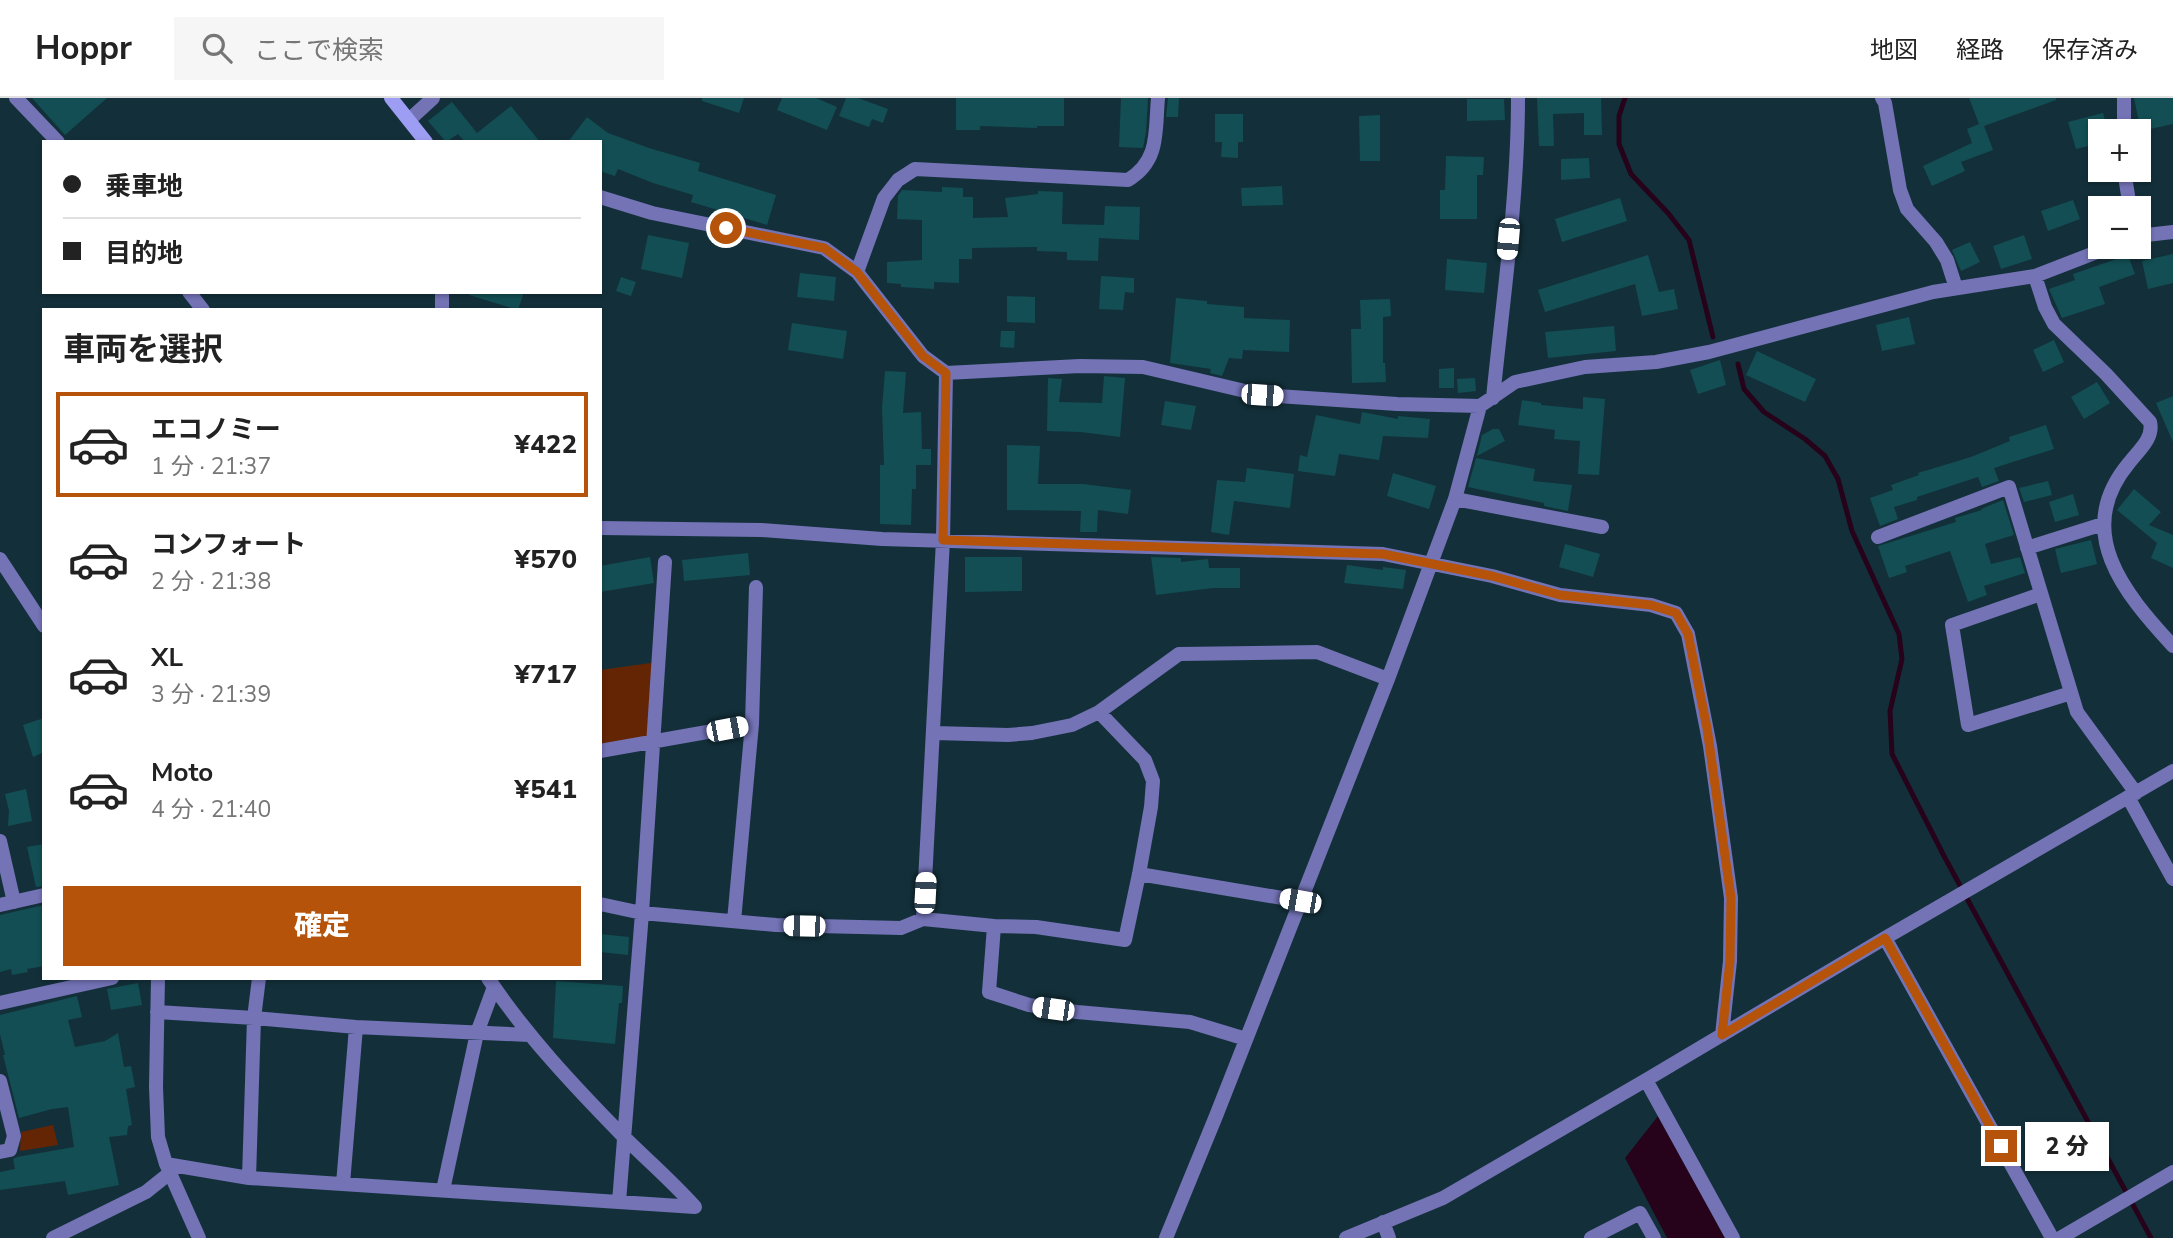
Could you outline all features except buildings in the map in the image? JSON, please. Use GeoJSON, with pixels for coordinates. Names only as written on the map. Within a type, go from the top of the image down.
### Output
{"type":"FeatureCollection","features":[{"type":"Feature","properties":{"kind":"street"},"geometry":{"type":"LineString","coordinates":[[16,98],[56,140]]}},
{"type":"Feature","properties":{"kind":"street"},"geometry":{"type":"LineString","coordinates":[[391,98],[424,140]]}},
{"type":"Feature","properties":{"kind":"street"},"geometry":{"type":"LineString","coordinates":[[409,120],[433,98]]}},
{"type":"Feature","properties":{"kind":"street"},"geometry":{"type":"LineString","coordinates":[[857,272],[884,198],[898,180],[915,169],[1128,180],[1138,174],[1154,153],[1158,98]]}},
{"type":"Feature","properties":{"kind":"street"},"geometry":{"type":"LineString","coordinates":[[1166,1238],[1388,679],[1455,499],[1486,402],[1513,190],[1518,98]]}},
{"type":"Feature","properties":{"kind":"street"},"geometry":{"type":"LineString","coordinates":[[1882,98],[1900,190],[1908,209],[1936,242],[1947,260],[1956,288]]}},
{"type":"Feature","properties":{"kind":"street"},"geometry":{"type":"LineString","coordinates":[[2124,98],[2124,119]]}},
{"type":"Feature","properties":{"kind":"street"},"geometry":{"type":"LineString","coordinates":[[602,198],[652,213],[824,248],[857,272],[923,356],[946,373],[1080,366],[1143,367],[1262,395],[1397,404],[1486,402],[1515,382],[1585,368],[1657,362],[1709,352],[1933,292],[2035,276],[2088,256]]}},
{"type":"Feature","properties":{"kind":"street"},"geometry":{"type":"LineString","coordinates":[[2151,235],[2173,232]]}},
{"type":"Feature","properties":{"kind":"street"},"geometry":{"type":"LineString","coordinates":[[2035,276],[2045,307],[2054,324],[2106,374],[2150,422],[2152,430],[2148,440],[2120,474],[2107,501],[2103,523],[2107,552],[2125,590],[2173,646]]}},
{"type":"Feature","properties":{"kind":"street"},"geometry":{"type":"LineString","coordinates":[[191,294],[201,308]]}},
{"type":"Feature","properties":{"kind":"street"},"geometry":{"type":"LineString","coordinates":[[923,919],[943,540],[946,373]]}},
{"type":"Feature","properties":{"kind":"street"},"geometry":{"type":"LineString","coordinates":[[1878,537],[2008,487],[2077,712],[2132,795],[2173,879]]}},
{"type":"Feature","properties":{"kind":"street"},"geometry":{"type":"LineString","coordinates":[[1455,499],[1602,527]]}},
{"type":"Feature","properties":{"kind":"street"},"geometry":{"type":"LineString","coordinates":[[2027,548],[2103,523]]}},
{"type":"Feature","properties":{"kind":"street"},"geometry":{"type":"LineString","coordinates":[[602,528],[761,530],[882,539],[1383,554],[1492,576],[1560,595],[1651,605],[1676,613],[1688,634],[1708,735],[1731,898],[1730,961],[1722,1035]]}},
{"type":"Feature","properties":{"kind":"street"},"geometry":{"type":"LineString","coordinates":[[0,559],[42,623]]}},
{"type":"Feature","properties":{"kind":"street"},"geometry":{"type":"LineString","coordinates":[[619,1202],[642,913],[665,562]]}},
{"type":"Feature","properties":{"kind":"street"},"geometry":{"type":"LineString","coordinates":[[734,921],[752,724],[756,587]]}},
{"type":"Feature","properties":{"kind":"street"},"geometry":{"type":"LineString","coordinates":[[2041,594],[1952,625],[1968,725],[2071,693]]}},
{"type":"Feature","properties":{"kind":"street"},"geometry":{"type":"LineString","coordinates":[[934,733],[1008,735],[1072,725],[1099,712],[1179,654],[1317,652],[1388,679]]}},
{"type":"Feature","properties":{"kind":"street"},"geometry":{"type":"LineString","coordinates":[[602,904],[642,913],[776,925],[901,928],[923,919],[1036,927],[1125,940],[1151,807],[1153,781],[1145,760],[1099,712]]}},
{"type":"Feature","properties":{"kind":"street"},"geometry":{"type":"LineString","coordinates":[[602,751],[752,724]]}},
{"type":"Feature","properties":{"kind":"street"},"geometry":{"type":"LineString","coordinates":[[1346,1238],[1443,1198],[2173,771]]}},
{"type":"Feature","properties":{"kind":"street"},"geometry":{"type":"LineString","coordinates":[[0,841],[7,904],[42,895]]}},
{"type":"Feature","properties":{"kind":"street"},"geometry":{"type":"LineString","coordinates":[[1139,874],[1300,901]]}},
{"type":"Feature","properties":{"kind":"street"},"geometry":{"type":"LineString","coordinates":[[994,926],[989,992],[1029,1005],[1190,1022],[1246,1039]]}},
{"type":"Feature","properties":{"kind":"street"},"geometry":{"type":"LineString","coordinates":[[1885,938],[2052,1238]]}},
{"type":"Feature","properties":{"kind":"street"},"geometry":{"type":"LineString","coordinates":[[0,1003],[103,980]]}},
{"type":"Feature","properties":{"kind":"street"},"geometry":{"type":"LineString","coordinates":[[158,980],[158,1138],[199,1238]]}},
{"type":"Feature","properties":{"kind":"street"},"geometry":{"type":"LineString","coordinates":[[249,1178],[254,1018],[259,980]]}},
{"type":"Feature","properties":{"kind":"street"},"geometry":{"type":"LineString","coordinates":[[169,1168],[249,1178],[695,1207],[530,1035],[491,983]]}},
{"type":"Feature","properties":{"kind":"street"},"geometry":{"type":"LineString","coordinates":[[443,1190],[477,1033],[491,983]]}},
{"type":"Feature","properties":{"kind":"street"},"geometry":{"type":"LineString","coordinates":[[157,1012],[356,1027],[530,1035]]}},
{"type":"Feature","properties":{"kind":"street"},"geometry":{"type":"LineString","coordinates":[[343,1184],[356,1027]]}},
{"type":"Feature","properties":{"kind":"street"},"geometry":{"type":"LineString","coordinates":[[1646,1080],[1733,1238]]}},
{"type":"Feature","properties":{"kind":"street"},"geometry":{"type":"LineString","coordinates":[[0,1081],[15,1136],[10,1150],[0,1152]]}},
{"type":"Feature","properties":{"kind":"street"},"geometry":{"type":"LineString","coordinates":[[53,1238],[146,1192],[169,1168]]}},
{"type":"Feature","properties":{"kind":"street"},"geometry":{"type":"LineString","coordinates":[[2060,1238],[2173,1172]]}},
{"type":"Feature","properties":{"kind":"street"},"geometry":{"type":"LineString","coordinates":[[1591,1238],[1640,1213],[1654,1238]]}},
{"type":"Feature","properties":{"kind":"street"},"geometry":{"type":"LineString","coordinates":[[1383,1222],[1389,1238]]}},
{"type":"Feature","properties":{"kind":"shaded area"},"geometry":{"type":"Polygon","coordinates":[[[658,662],[653,743],[602,751],[602,670],[658,662]]]}},
{"type":"Feature","properties":{"kind":"shaded area"},"geometry":{"type":"Polygon","coordinates":[[[1658,1116],[1725,1238],[1667,1238],[1625,1158],[1658,1116]]]}},
{"type":"Feature","properties":{"kind":"shaded area"},"geometry":{"type":"Polygon","coordinates":[[[53,1125],[58,1145],[20,1151],[21,1132],[53,1125]]]}},
{"type":"Feature","properties":{"kind":"waterway"},"geometry":{"type":"LineString","coordinates":[[1625,98],[1619,116],[1619,144],[1631,174],[1689,240],[1713,337]]}},
{"type":"Feature","properties":{"kind":"waterway"},"geometry":{"type":"LineString","coordinates":[[1738,364],[1744,389],[1764,412],[1825,456],[1838,479],[1852,531],[1899,634],[1902,659],[1890,711],[1892,754],[1944,856],[2151,1238]]}},
{"type":"Feature","properties":{"kind":"route"},"geometry":{"type":"LineString","coordinates":[[726,228],[824,248],[857,272],[923,356],[946,373],[943,540],[1383,554],[1492,576],[1560,595],[1651,605],[1676,613],[1688,634],[1707,728],[1731,898],[1730,961],[1722,1035],[1885,938],[2001,1146]]}}]}
